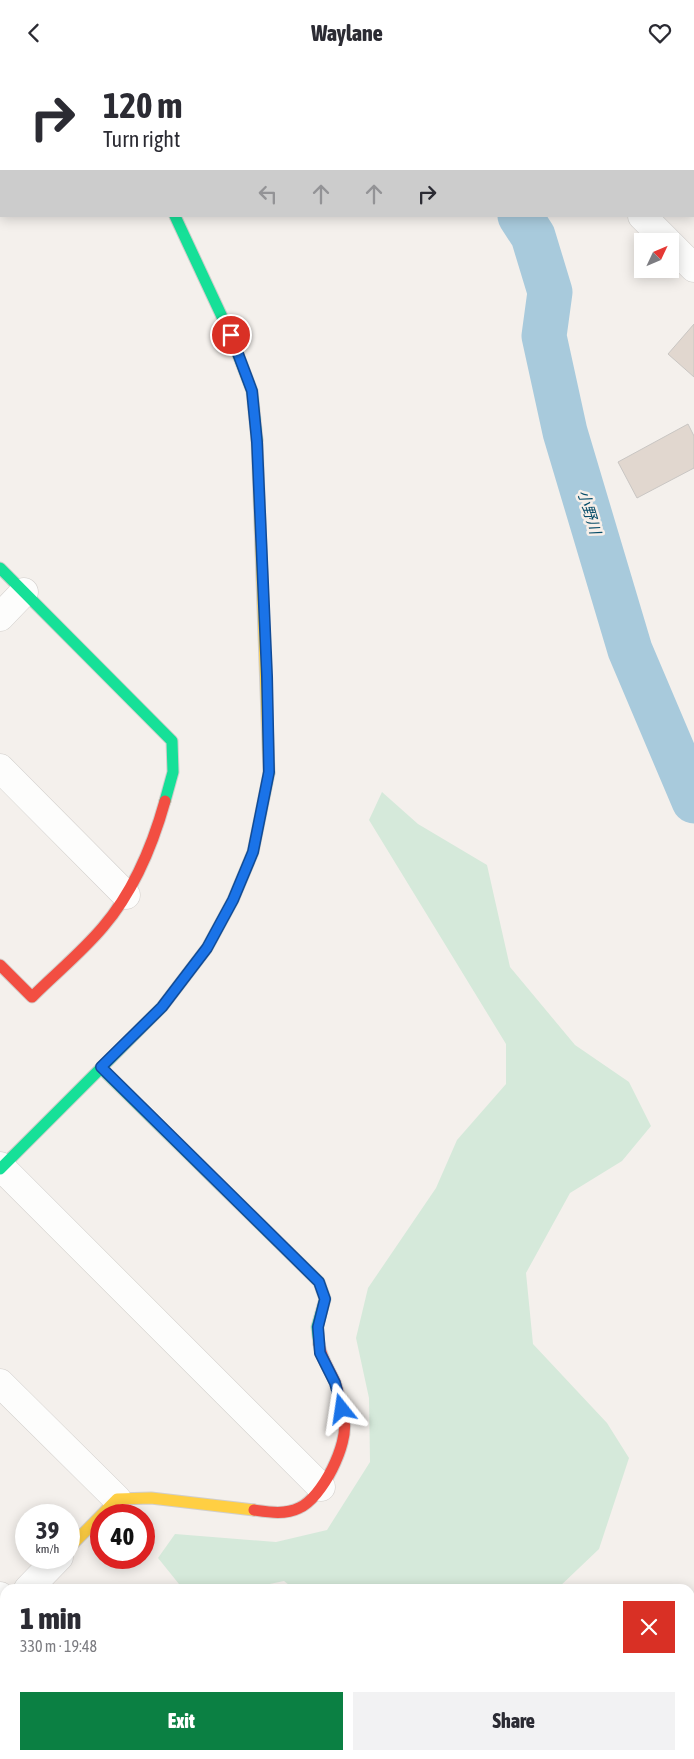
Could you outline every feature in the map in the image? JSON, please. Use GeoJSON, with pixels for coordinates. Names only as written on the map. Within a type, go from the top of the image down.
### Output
{"type":"FeatureCollection","features":[{"type":"Feature","properties":{"kind":"street"},"geometry":{"type":"LineString","coordinates":[[175,217],[231,335],[252,391],[261,539],[269,772],[253,852],[233,900],[207,948],[162,1007],[0,1167],[321,1487]]}},
{"type":"Feature","properties":{"kind":"street"},"geometry":{"type":"LineString","coordinates":[[643,217],[659,233]]}},
{"type":"Feature","properties":{"kind":"street"},"geometry":{"type":"LineString","coordinates":[[679,253],[694,268]]}},
{"type":"Feature","properties":{"kind":"street"},"geometry":{"type":"LineString","coordinates":[[0,568],[172,741],[173,772],[158,825],[126,895],[103,927],[32,997],[0,965]]}},
{"type":"Feature","properties":{"kind":"street"},"geometry":{"type":"LineString","coordinates":[[0,617],[24,592]]}},
{"type":"Feature","properties":{"kind":"street"},"geometry":{"type":"LineString","coordinates":[[0,768],[126,895]]}},
{"type":"Feature","properties":{"kind":"street"},"geometry":{"type":"LineString","coordinates":[[80,1537],[117,1499],[151,1497],[276,1513],[300,1508],[321,1487],[340,1458],[345,1421],[335,1383],[320,1353],[318,1327],[325,1299],[319,1282],[101,1067]]}},
{"type":"Feature","properties":{"kind":"street"},"geometry":{"type":"LineString","coordinates":[[0,1383],[117,1499]]}},
{"type":"Feature","properties":{"kind":"street"},"geometry":{"type":"LineString","coordinates":[[33,1584],[47,1569]]}},
{"type":"Feature","properties":{"kind":"green space"},"geometry":{"type":"Polygon","coordinates":[[[382,792],[418,824],[487,865],[510,967],[575,1045],[629,1082],[651,1126],[622,1161],[570,1193],[526,1273],[533,1344],[607,1423],[629,1458],[599,1549],[562,1584],[288,1584],[284,1581],[269,1584],[179,1584],[158,1558],[175,1534],[276,1542],[327,1530],[370,1462],[369,1398],[356,1338],[368,1288],[436,1188],[457,1140],[506,1084],[506,1044],[369,820],[382,792]]]}},
{"type":"Feature","properties":{"kind":"building"},"geometry":{"type":"Polygon","coordinates":[[[694,324],[694,377],[668,354],[694,324]]]}},
{"type":"Feature","properties":{"kind":"building"},"geometry":{"type":"Polygon","coordinates":[[[688,424],[694,436],[694,468],[637,498],[618,462],[688,424]]]}},
{"type":"Feature","properties":{"kind":"waterway","name":"小野川"},"geometry":{"type":"LineString","coordinates":[[521,217],[533,236],[550,292],[544,336],[565,432],[630,650],[694,801]]}},
{"type":"Feature","properties":{"kind":"traffic: fast"},"geometry":{"type":"LineString","coordinates":[[175,217],[231,336],[252,391],[257,440]]}},
{"type":"Feature","properties":{"kind":"traffic: fast"},"geometry":{"type":"LineString","coordinates":[[0,568],[172,741],[173,772],[165,801]]}},
{"type":"Feature","properties":{"kind":"traffic: fast"},"geometry":{"type":"LineString","coordinates":[[0,1169],[162,1007],[207,948],[233,900],[253,852],[269,773]]}},
{"type":"Feature","properties":{"kind":"traffic: fast"},"geometry":{"type":"LineString","coordinates":[[101,1068],[319,1282],[325,1299],[317,1327],[319,1344]]}},
{"type":"Feature","properties":{"kind":"traffic: slow"},"geometry":{"type":"LineString","coordinates":[[257,440],[269,773]]}},
{"type":"Feature","properties":{"kind":"traffic: slow"},"geometry":{"type":"LineString","coordinates":[[80,1537],[117,1499],[151,1498],[254,1510]]}},
{"type":"Feature","properties":{"kind":"traffic: jam"},"geometry":{"type":"LineString","coordinates":[[0,965],[32,997],[86,945],[114,913],[133,883],[148,851],[165,801]]}},
{"type":"Feature","properties":{"kind":"traffic: jam"},"geometry":{"type":"LineString","coordinates":[[254,1510],[282,1512],[299,1508],[308,1502],[325,1482],[338,1456],[342,1442],[344,1420],[335,1382],[323,1359],[319,1344]]}},
{"type":"Feature","properties":{"kind":"route"},"geometry":{"type":"LineString","coordinates":[[231,335],[252,391],[257,442],[269,772],[253,852],[233,900],[207,948],[162,1007],[101,1067],[319,1282],[325,1299],[318,1327],[320,1353],[335,1383],[342,1409]]}}]}
